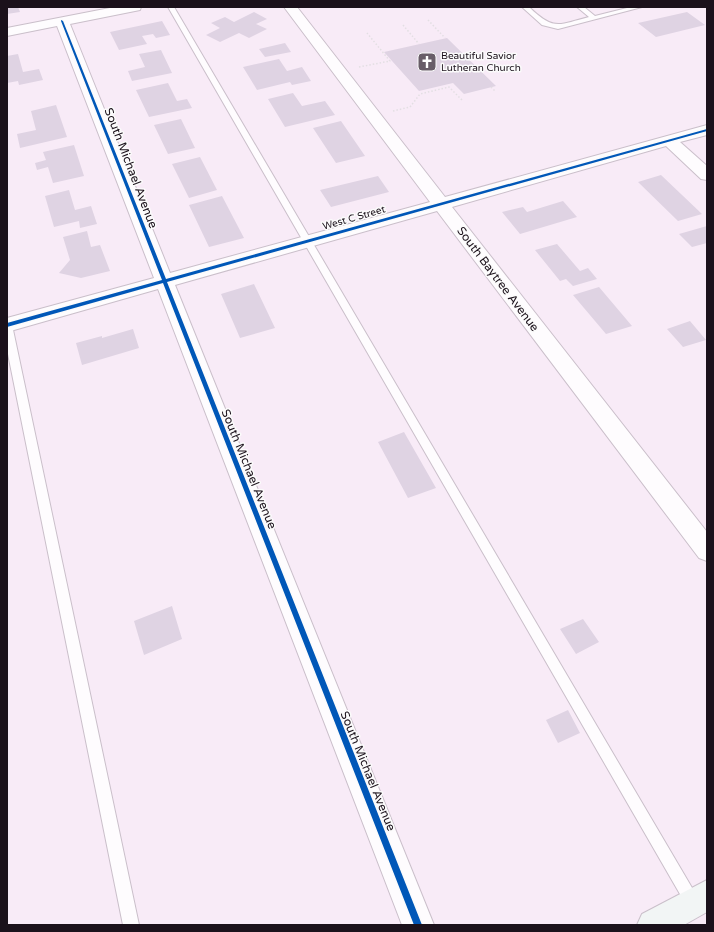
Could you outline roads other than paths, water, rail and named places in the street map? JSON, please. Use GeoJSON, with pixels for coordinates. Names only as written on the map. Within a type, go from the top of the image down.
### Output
{"type":"FeatureCollection","features":[{"type":"Feature","properties":{"kind":"street"},"geometry":{"type":"LineString","coordinates":[[7,32],[135,7]]}},
{"type":"Feature","properties":{"kind":"street","name":"South Baytree Avenue"},"geometry":{"type":"LineString","coordinates":[[290,7],[707,550]]}},
{"type":"Feature","properties":{"kind":"street","name":"South Michael Avenue"},"geometry":{"type":"LineString","coordinates":[[62,21],[418,925]]}},
{"type":"Feature","properties":{"kind":"street","name":"West C Street"},"geometry":{"type":"LineString","coordinates":[[7,325],[707,130]]}},
{"type":"Feature","properties":{"kind":"street"},"geometry":{"type":"LineString","coordinates":[[669,141],[707,175]]}},
{"type":"Feature","properties":{"kind":"street"},"geometry":{"type":"LineString","coordinates":[[653,925],[700,899]]}},
{"type":"Feature","properties":{"kind":"lane"},"geometry":{"type":"LineString","coordinates":[[171,7],[308,241],[700,899]]}},
{"type":"Feature","properties":{"kind":"lane"},"geometry":{"type":"LineString","coordinates":[[525,7],[544,25],[551,27],[558,27],[593,17],[639,7]]}},
{"type":"Feature","properties":{"kind":"lane"},"geometry":{"type":"LineString","coordinates":[[580,7],[593,17]]}},
{"type":"Feature","properties":{"kind":"lane"},"geometry":{"type":"LineString","coordinates":[[7,325],[131,925]]}},
{"type":"Feature","properties":{"kind":"place","name":"Beautiful Savior Lutheran Church"},"geometry":{"type":"Point","coordinates":[427,62]}}]}
